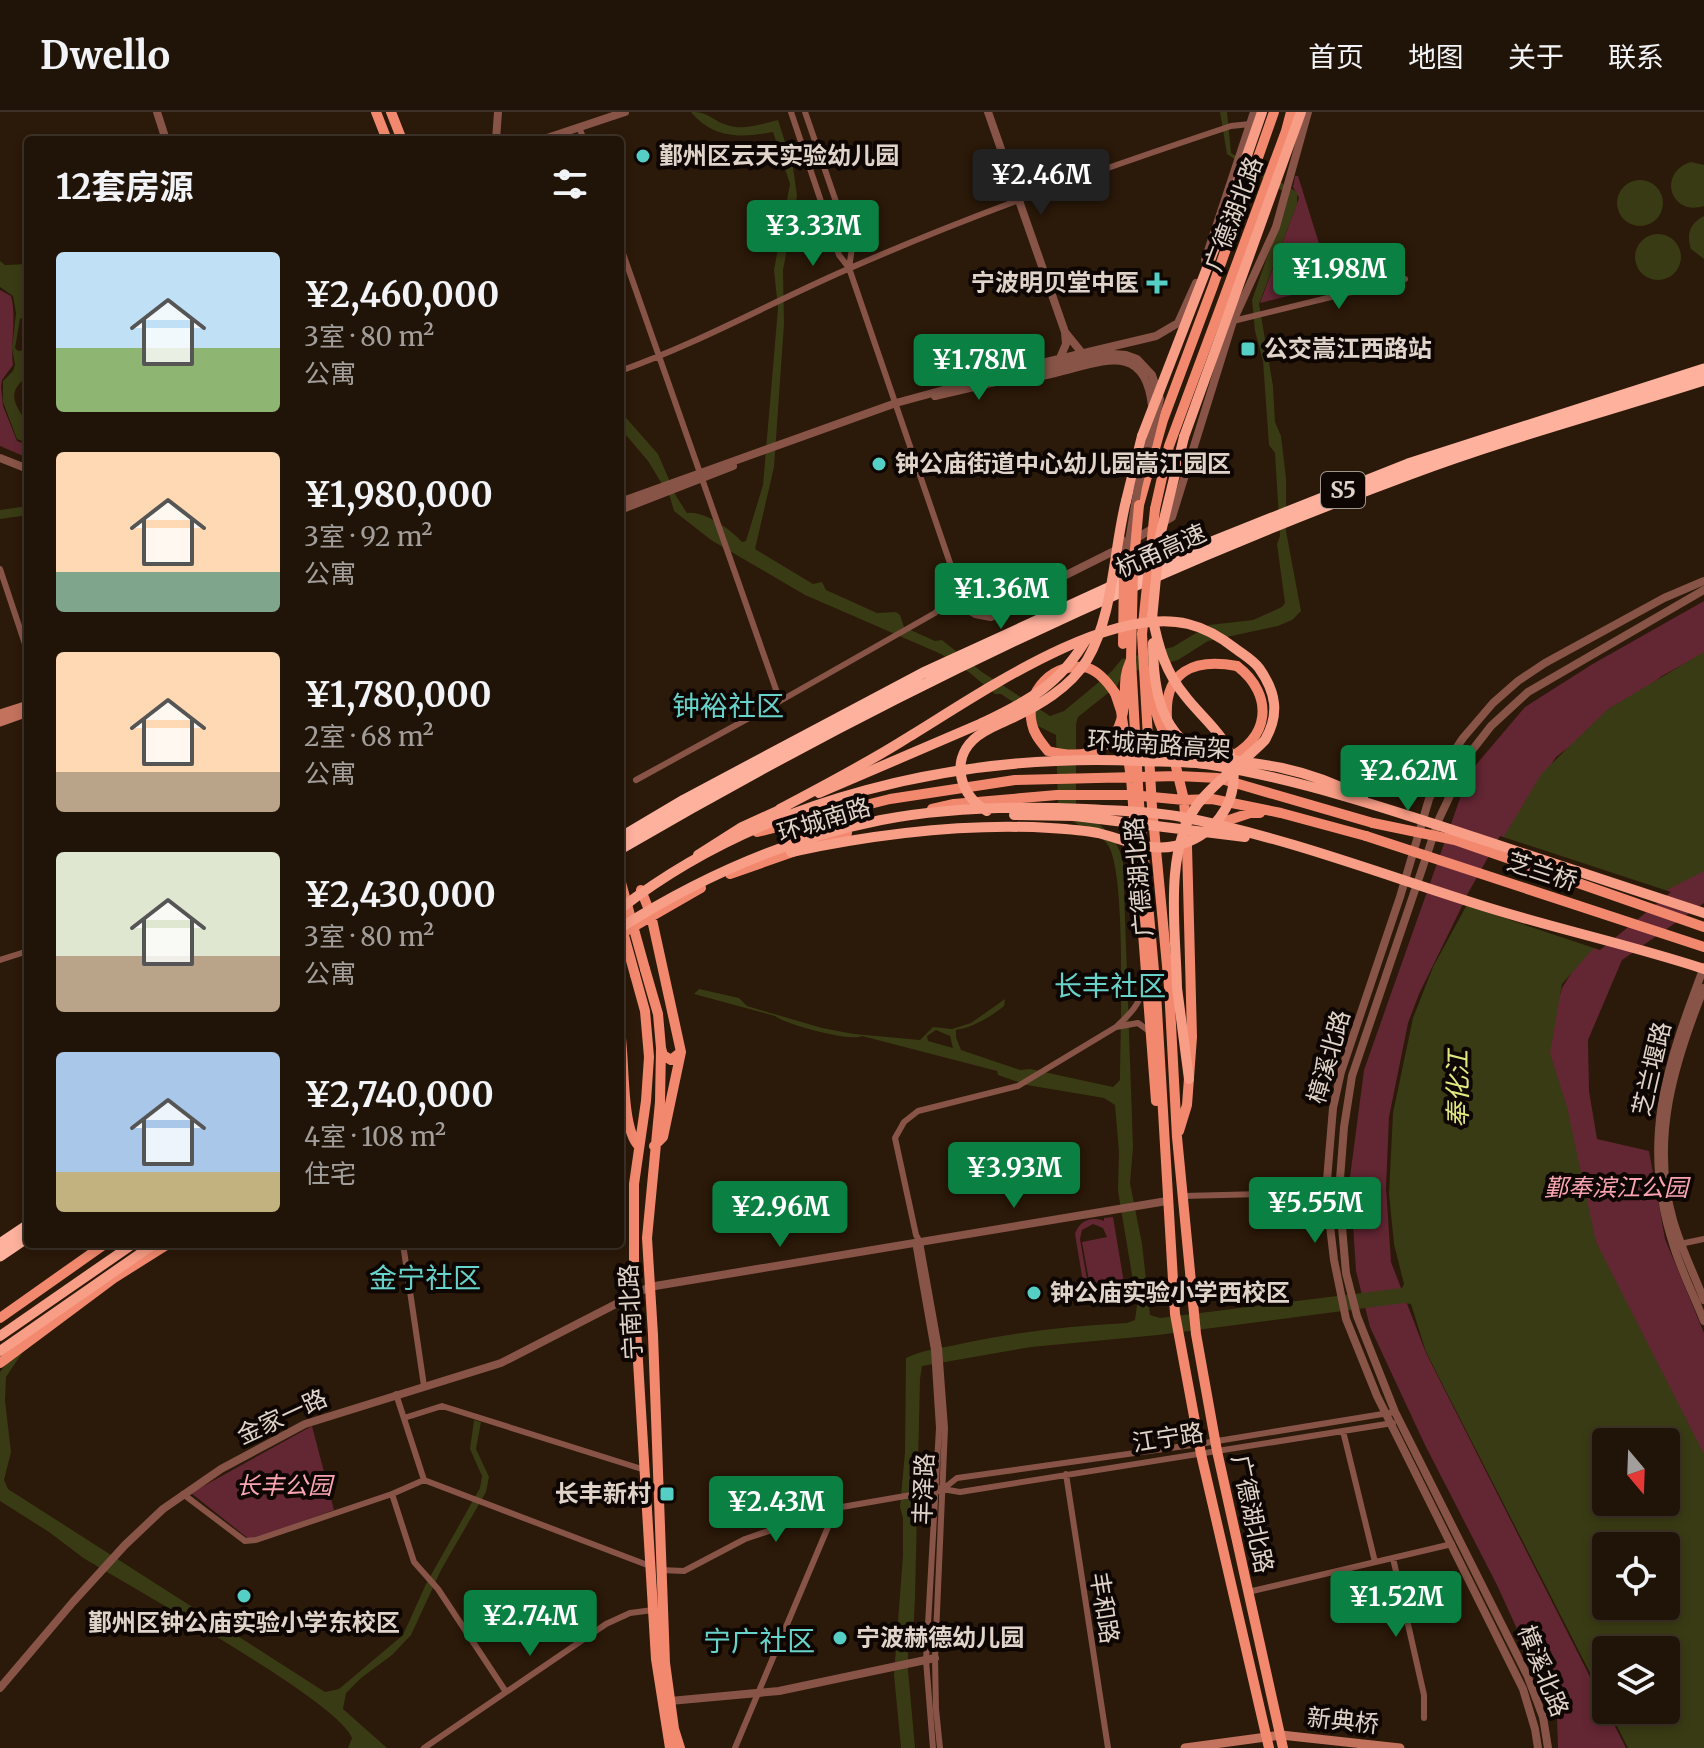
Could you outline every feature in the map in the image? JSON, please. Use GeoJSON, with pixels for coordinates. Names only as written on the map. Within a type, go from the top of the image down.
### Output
{"type":"FeatureCollection","features":[{"type":"Feature","properties":{"kind":"highway"},"geometry":{"type":"LineString","coordinates":[[1262,112],[1217,242],[1142,436],[1117,537],[1100,630],[1086,661],[1047,700],[973,740],[963,757],[960,776],[968,797],[990,813],[1075,816],[1169,826],[1270,841],[1321,855]]}},
{"type":"Feature","properties":{"kind":"highway"},"geometry":{"type":"LineString","coordinates":[[1301,112],[1184,437],[1160,536],[1152,615],[1153,668],[1158,701],[1172,729],[1183,741],[1208,754],[1298,773],[1346,789],[1383,808]]}},
{"type":"Feature","properties":{"kind":"highway","name":"杭甬高速"},"geometry":{"type":"LineString","coordinates":[[624,836],[684,800],[925,677],[1189,551],[1408,464],[1704,369]]}},
{"type":"Feature","properties":{"kind":"highway","name":"杭甬高速"},"geometry":{"type":"LineString","coordinates":[[996,644],[1193,560],[1412,473],[1704,380]]}},
{"type":"Feature","properties":{"kind":"highway"},"geometry":{"type":"LineString","coordinates":[[667,877],[742,827],[982,723],[1043,691],[1078,655],[1093,629],[1112,569]]}},
{"type":"Feature","properties":{"kind":"highway"},"geometry":{"type":"LineString","coordinates":[[746,862],[896,832],[1048,828],[1165,847],[1202,835],[1226,810],[1234,779],[1233,764],[1220,735],[1185,696],[1166,667],[1160,654],[1152,615]]}},
{"type":"Feature","properties":{"kind":"highway"},"geometry":{"type":"LineString","coordinates":[[780,809],[889,749],[1008,675],[1069,645],[1120,627],[1163,622],[1187,624],[1222,638],[1255,663],[1271,686],[1275,712],[1272,728],[1265,740],[1198,804],[1182,831],[1175,887],[1173,988],[1189,1079]]}},
{"type":"Feature","properties":{"kind":"highway","name":"杭甬高速"},"geometry":{"type":"LineString","coordinates":[[624,847],[925,677]]}},
{"type":"Feature","properties":{"kind":"highway","name":"环城南路高架"},"geometry":{"type":"LineString","coordinates":[[624,906],[667,877],[736,838],[819,805],[906,782],[1000,764],[1084,760],[1208,764],[1299,784],[1383,808],[1704,913]]}},
{"type":"Feature","properties":{"kind":"highway"},"geometry":{"type":"LineString","coordinates":[[624,926],[681,892],[746,862],[823,836],[882,820],[1040,807],[1178,816],[1260,834],[1517,916],[1704,968]]}},
{"type":"Feature","properties":{"kind":"highway"},"geometry":{"type":"LineString","coordinates":[[0,1244],[24,1228]]}},
{"type":"Feature","properties":{"kind":"highway"},"geometry":{"type":"LineString","coordinates":[[0,1256],[24,1240]]}},
{"type":"Feature","properties":{"kind":"highway"},"geometry":{"type":"LineString","coordinates":[[0,1336],[127,1248]]}},
{"type":"Feature","properties":{"kind":"highway"},"geometry":{"type":"LineString","coordinates":[[0,1351],[148,1248]]}},
{"type":"Feature","properties":{"kind":"main road"},"geometry":{"type":"LineString","coordinates":[[376,112],[385,136]]}},
{"type":"Feature","properties":{"kind":"main road"},"geometry":{"type":"LineString","coordinates":[[391,112],[400,136]]}},
{"type":"Feature","properties":{"kind":"main road","name":"广德湖北路"},"geometry":{"type":"LineString","coordinates":[[1268,1742],[1200,1449],[1175,1314],[1156,993],[1139,803],[1131,660],[1133,571],[1143,485],[1163,420],[1274,112]]}},
{"type":"Feature","properties":{"kind":"main road","name":"广德湖北路"},"geometry":{"type":"LineString","coordinates":[[1283,1748],[1216,1446],[1192,1309],[1177,1137],[1173,988],[1152,807],[1142,634],[1155,509],[1169,446],[1291,112]]}},
{"type":"Feature","properties":{"kind":"main road"},"geometry":{"type":"LineString","coordinates":[[1124,571],[1123,644],[1131,660],[1124,675],[1124,706],[1118,725],[1100,750],[1083,756],[1067,756],[1048,751],[1031,723],[1031,703],[1035,690],[1058,671],[1074,667],[1087,668],[1102,677],[1115,693],[1121,711],[1131,778],[1158,1130],[1165,1145]]}},
{"type":"Feature","properties":{"kind":"main road"},"geometry":{"type":"LineString","coordinates":[[1142,634],[1160,725],[1165,737],[1177,751],[1193,757],[1223,761],[1248,746],[1258,730],[1263,713],[1262,698],[1257,686],[1237,666],[1208,662],[1184,672],[1171,685],[1166,703],[1168,734],[1178,776],[1184,800],[1192,1037],[1187,1105],[1177,1137]]}},
{"type":"Feature","properties":{"kind":"main road"},"geometry":{"type":"LineString","coordinates":[[0,714],[24,706]]}},
{"type":"Feature","properties":{"kind":"main road"},"geometry":{"type":"LineString","coordinates":[[0,722],[24,713]]}},
{"type":"Feature","properties":{"kind":"main road"},"geometry":{"type":"LineString","coordinates":[[1131,778],[1178,776]]}},
{"type":"Feature","properties":{"kind":"main road","name":"芝兰桥"},"geometry":{"type":"LineString","coordinates":[[1178,776],[1218,778],[1373,823],[1455,840],[1704,927]]}},
{"type":"Feature","properties":{"kind":"main road","name":"环城南路"},"geometry":{"type":"LineString","coordinates":[[624,900],[755,833],[890,799],[1015,780],[1131,778]]}},
{"type":"Feature","properties":{"kind":"main road","name":"环城南路"},"geometry":{"type":"LineString","coordinates":[[624,932],[720,878],[849,832],[954,804],[1057,795],[1131,795]]}},
{"type":"Feature","properties":{"kind":"main road"},"geometry":{"type":"LineString","coordinates":[[1131,795],[1212,799],[1281,813]]}},
{"type":"Feature","properties":{"kind":"main road"},"geometry":{"type":"LineString","coordinates":[[1187,846],[1209,826],[1250,813],[1281,813]]}},
{"type":"Feature","properties":{"kind":"main road","name":"芝兰桥"},"geometry":{"type":"LineString","coordinates":[[1281,813],[1366,836],[1704,947]]}},
{"type":"Feature","properties":{"kind":"main road"},"geometry":{"type":"LineString","coordinates":[[641,890],[651,915],[681,1052],[663,1137],[654,1146]]}},
{"type":"Feature","properties":{"kind":"main road","name":"宁南北路"},"geometry":{"type":"LineString","coordinates":[[624,898],[640,972],[649,1057],[634,1184],[634,1295],[645,1470],[665,1663],[674,1729],[680,1748]]}},
{"type":"Feature","properties":{"kind":"main road","name":"宁南北路"},"geometry":{"type":"LineString","coordinates":[[624,931],[658,1014],[661,1048],[660,1102],[647,1238],[656,1568],[653,1610],[656,1659],[670,1748]]}},
{"type":"Feature","properties":{"kind":"main road"},"geometry":{"type":"LineString","coordinates":[[661,1048],[663,1055],[671,1060],[681,1052]]}},
{"type":"Feature","properties":{"kind":"main road"},"geometry":{"type":"LineString","coordinates":[[624,1070],[629,1119],[634,1141],[638,1145]]}},
{"type":"Feature","properties":{"kind":"main road"},"geometry":{"type":"LineString","coordinates":[[629,1119],[643,1120]]}},
{"type":"Feature","properties":{"kind":"main road"},"geometry":{"type":"LineString","coordinates":[[0,1318],[99,1248]]}},
{"type":"Feature","properties":{"kind":"main road"},"geometry":{"type":"LineString","coordinates":[[0,1363],[114,1278],[162,1248]]}},
{"type":"Feature","properties":{"kind":"main road","name":"新典桥"},"geometry":{"type":"LineString","coordinates":[[1185,1748],[1268,1742],[1281,1735],[1400,1748]]}},
{"type":"Feature","properties":{"kind":"street"},"geometry":{"type":"LineString","coordinates":[[157,112],[165,136]]}},
{"type":"Feature","properties":{"kind":"street"},"geometry":{"type":"LineString","coordinates":[[496,136],[498,112]]}},
{"type":"Feature","properties":{"kind":"street"},"geometry":{"type":"LineString","coordinates":[[553,136],[625,112]]}},
{"type":"Feature","properties":{"kind":"street"},"geometry":{"type":"LineString","coordinates":[[636,780],[935,613],[947,598],[953,583],[951,566],[897,405],[849,268],[839,255],[791,112]]}},
{"type":"Feature","properties":{"kind":"street"},"geometry":{"type":"LineString","coordinates":[[805,112],[852,248],[849,268]]}},
{"type":"Feature","properties":{"kind":"street"},"geometry":{"type":"LineString","coordinates":[[988,112],[1065,332],[1066,344],[1060,358]]}},
{"type":"Feature","properties":{"kind":"street"},"geometry":{"type":"LineString","coordinates":[[624,508],[788,440],[1060,358],[1156,336],[1178,323],[1201,274],[1254,112]]}},
{"type":"Feature","properties":{"kind":"street"},"geometry":{"type":"LineString","coordinates":[[947,598],[975,615],[991,618],[1053,587],[1056,580],[1120,548],[1172,517],[1233,321],[1276,227],[1308,112]]}},
{"type":"Feature","properties":{"kind":"street"},"geometry":{"type":"LineString","coordinates":[[624,370],[659,357],[849,268],[1018,198],[1231,126],[1250,124]]}},
{"type":"Feature","properties":{"kind":"street"},"geometry":{"type":"LineString","coordinates":[[579,127],[582,136]]}},
{"type":"Feature","properties":{"kind":"street"},"geometry":{"type":"LineString","coordinates":[[624,270],[659,357],[780,701]]}},
{"type":"Feature","properties":{"kind":"street"},"geometry":{"type":"LineString","coordinates":[[1233,321],[1405,279]]}},
{"type":"Feature","properties":{"kind":"street"},"geometry":{"type":"LineString","coordinates":[[1065,332],[1082,353]]}},
{"type":"Feature","properties":{"kind":"street"},"geometry":{"type":"LineString","coordinates":[[624,500],[681,479],[702,476],[897,405],[1051,367],[1113,354],[1126,355],[1137,359],[1152,375],[1160,399],[1138,487],[1124,571]]}},
{"type":"Feature","properties":{"kind":"street"},"geometry":{"type":"LineString","coordinates":[[1005,380],[1053,374],[1118,359],[1130,362],[1148,380],[1152,406],[1120,548]]}},
{"type":"Feature","properties":{"kind":"street"},"geometry":{"type":"LineString","coordinates":[[0,458],[24,467]]}},
{"type":"Feature","properties":{"kind":"street"},"geometry":{"type":"LineString","coordinates":[[0,569],[24,641]]}},
{"type":"Feature","properties":{"kind":"street","name":"樟溪北路"},"geometry":{"type":"LineString","coordinates":[[1548,1748],[1543,1717],[1528,1677],[1357,1352],[1340,1293],[1326,1192],[1331,1123],[1341,1072],[1400,897],[1429,799],[1451,756],[1473,725],[1518,681],[1664,598],[1704,581]]}},
{"type":"Feature","properties":{"kind":"street","name":"樟溪北路"},"geometry":{"type":"LineString","coordinates":[[1538,1748],[1523,1689],[1393,1417],[1357,1316],[1343,1253],[1339,1192],[1344,1127],[1357,1056],[1439,819],[1470,753],[1491,726],[1528,692],[1704,590]]}},
{"type":"Feature","properties":{"kind":"street"},"geometry":{"type":"LineString","coordinates":[[0,960],[24,952]]}},
{"type":"Feature","properties":{"kind":"street","name":"芝兰堰路"},"geometry":{"type":"LineString","coordinates":[[1703,1318],[1677,1244],[1659,1176],[1659,1118],[1663,1088],[1674,1051],[1704,968]]}},
{"type":"Feature","properties":{"kind":"street","name":"丰泽路"},"geometry":{"type":"LineString","coordinates":[[935,1490],[945,1428],[942,1378],[895,1138],[904,1122],[918,1111],[1018,1086],[1116,1027],[1142,999],[1147,974]]}},
{"type":"Feature","properties":{"kind":"street","name":"芝兰堰路"},"geometry":{"type":"LineString","coordinates":[[1704,988],[1673,1078],[1663,1141],[1668,1198],[1677,1244],[1704,1300]]}},
{"type":"Feature","properties":{"kind":"street"},"geometry":{"type":"LineString","coordinates":[[1116,1027],[1138,1023],[1151,1034]]}},
{"type":"Feature","properties":{"kind":"street"},"geometry":{"type":"LineString","coordinates":[[1183,1196],[1339,1192]]}},
{"type":"Feature","properties":{"kind":"street","name":"金家一路"},"geometry":{"type":"LineString","coordinates":[[0,1688],[125,1545],[183,1494],[257,1448],[305,1424],[501,1363],[649,1287],[917,1240],[1167,1201]]}},
{"type":"Feature","properties":{"kind":"street"},"geometry":{"type":"LineString","coordinates":[[1677,1244],[1704,1239]]}},
{"type":"Feature","properties":{"kind":"street"},"geometry":{"type":"LineString","coordinates":[[404,1248],[424,1386]]}},
{"type":"Feature","properties":{"kind":"street","name":"丰泽路"},"geometry":{"type":"LineString","coordinates":[[933,1748],[930,1659],[939,1428],[937,1349]]}},
{"type":"Feature","properties":{"kind":"street"},"geometry":{"type":"LineString","coordinates":[[396,1394],[424,1480]]}},
{"type":"Feature","properties":{"kind":"street"},"geometry":{"type":"LineString","coordinates":[[404,1418],[442,1406],[645,1470]]}},
{"type":"Feature","properties":{"kind":"street","name":"江宁路"},"geometry":{"type":"LineString","coordinates":[[1216,1446],[1343,1431],[1393,1417]]}},
{"type":"Feature","properties":{"kind":"street","name":"江宁路"},"geometry":{"type":"LineString","coordinates":[[935,1490],[960,1492],[1393,1417]]}},
{"type":"Feature","properties":{"kind":"street"},"geometry":{"type":"LineString","coordinates":[[1343,1431],[1375,1562]]}},
{"type":"Feature","properties":{"kind":"street","name":"江宁路"},"geometry":{"type":"LineString","coordinates":[[935,1490],[957,1478],[1200,1449]]}},
{"type":"Feature","properties":{"kind":"street","name":"丰和路"},"geometry":{"type":"LineString","coordinates":[[1066,1474],[1108,1748]]}},
{"type":"Feature","properties":{"kind":"street"},"geometry":{"type":"LineString","coordinates":[[183,1494],[245,1541],[392,1494],[424,1480],[656,1568],[684,1571],[745,1539],[836,1508],[935,1490]]}},
{"type":"Feature","properties":{"kind":"street"},"geometry":{"type":"LineString","coordinates":[[392,1494],[414,1562],[438,1589],[506,1692]]}},
{"type":"Feature","properties":{"kind":"street"},"geometry":{"type":"LineString","coordinates":[[735,1748],[836,1508]]}},
{"type":"Feature","properties":{"kind":"street"},"geometry":{"type":"LineString","coordinates":[[1248,1592],[1452,1544]]}},
{"type":"Feature","properties":{"kind":"street"},"geometry":{"type":"LineString","coordinates":[[1393,1558],[1424,1695],[1424,1718]]}},
{"type":"Feature","properties":{"kind":"street"},"geometry":{"type":"LineString","coordinates":[[424,1748],[617,1618],[653,1610]]}},
{"type":"Feature","properties":{"kind":"street"},"geometry":{"type":"LineString","coordinates":[[670,1701],[779,1691],[930,1659]]}},
{"type":"Feature","properties":{"kind":"street","name":"丰泽路"},"geometry":{"type":"LineString","coordinates":[[930,1659],[940,1748]]}},
{"type":"Feature","properties":{"kind":"green space"},"geometry":{"type":"Polygon","coordinates":[[[1295,176],[1298,176],[1322,253],[1307,258],[1312,290],[1260,303],[1299,198],[1293,187],[1295,176]]]}},
{"type":"Feature","properties":{"kind":"green space"},"geometry":{"type":"Polygon","coordinates":[[[0,290],[11,296],[13,313],[13,365],[2,380],[3,406],[17,441],[24,444],[24,456],[0,446],[0,290]]]}},
{"type":"Feature","properties":{"kind":"green space"},"geometry":{"type":"Polygon","coordinates":[[[1704,601],[1704,653],[1662,676],[1556,757],[1463,904],[1408,1023],[1389,1117],[1386,1188],[1391,1262],[1426,1353],[1592,1681],[1592,1724],[1614,1724],[1626,1748],[1558,1748],[1557,1717],[1497,1585],[1425,1445],[1370,1327],[1356,1271],[1350,1177],[1364,1070],[1469,773],[1525,707],[1591,665],[1704,601]]]}},
{"type":"Feature","properties":{"kind":"green space","name":"鄞奉滨江公园"},"geometry":{"type":"Polygon","coordinates":[[[1704,867],[1704,903],[1622,960],[1588,1040],[1589,1091],[1597,1139],[1649,1151],[1665,1239],[1704,1333],[1704,1461],[1609,1273],[1581,1206],[1550,1071],[1550,1031],[1562,988],[1584,953],[1684,877],[1704,867]]]}},
{"type":"Feature","properties":{"kind":"green space"},"geometry":{"type":"Polygon","coordinates":[[[1113,1217],[1127,1301],[1119,1302],[1117,1298],[1100,1304],[1085,1294],[1075,1234],[1086,1221],[1104,1221],[1104,1218],[1113,1217]],[[1093,1224],[1082,1230],[1080,1239],[1089,1291],[1099,1299],[1107,1298],[1116,1288],[1114,1277],[1114,1282],[1090,1286],[1082,1242],[1107,1237],[1103,1228],[1093,1224]]]}},
{"type":"Feature","properties":{"kind":"green space","name":"长丰公园"},"geometry":{"type":"Polygon","coordinates":[[[312,1426],[334,1510],[250,1540],[191,1493],[312,1426]]]}},
{"type":"Feature","properties":{"kind":"water","name":"奉化江"},"geometry":{"type":"Polygon","coordinates":[[[691,112],[702,113],[733,127],[778,120],[793,167],[797,196],[783,270],[784,324],[774,467],[755,549],[813,584],[822,582],[826,590],[877,613],[896,612],[904,627],[935,641],[942,640],[982,672],[1050,716],[1064,711],[1122,659],[1173,647],[1209,625],[1253,620],[1285,603],[1277,544],[1280,536],[1275,453],[1269,445],[1263,361],[1255,331],[1252,300],[1288,198],[1287,194],[1227,154],[1220,112],[1227,112],[1231,153],[1297,192],[1297,204],[1259,304],[1286,478],[1286,531],[1301,611],[1292,620],[1278,626],[1208,641],[1178,660],[1123,674],[1117,686],[1078,717],[1076,724],[1076,807],[1111,836],[1123,861],[1133,1147],[1130,1183],[1142,1244],[1150,1315],[1160,1318],[1402,1288],[1404,1284],[1394,1244],[1389,1194],[1393,1113],[1413,1018],[1433,967],[1542,773],[1608,709],[1704,652],[1704,871],[1663,892],[1591,951],[1562,984],[1550,1053],[1567,1107],[1596,1242],[1704,1454],[1704,1748],[1628,1748],[1616,1724],[1680,1724],[1680,1636],[1592,1636],[1592,1677],[1426,1352],[1411,1304],[1404,1303],[1158,1335],[1031,1347],[922,1366],[913,1640],[908,1649],[915,1748],[901,1748],[894,1675],[903,1555],[900,1507],[905,1452],[906,1358],[1002,1336],[1135,1320],[1137,1305],[1118,1191],[1115,1105],[1104,1098],[1027,1085],[998,1075],[997,1071],[862,1036],[845,1037],[818,1032],[775,1016],[694,994],[699,989],[739,998],[747,1006],[822,1028],[920,1040],[933,1027],[952,1029],[971,1023],[1005,999],[1004,1006],[987,1018],[956,1030],[961,1050],[1020,1070],[1030,1069],[1113,1087],[1120,1080],[1118,888],[1108,845],[1058,810],[1056,735],[1028,721],[1022,708],[1001,694],[995,694],[941,654],[805,595],[711,540],[674,511],[670,497],[648,461],[624,433],[624,416],[658,454],[687,513],[709,518],[742,542],[746,541],[763,485],[778,308],[774,270],[790,184],[773,132],[739,135],[718,132],[691,112]],[[936,1030],[927,1036],[928,1041],[953,1048],[950,1036],[936,1030]]]}},
{"type":"Feature","properties":{"kind":"water"},"geometry":{"type":"Polygon","coordinates":[[[1691,162],[1704,165],[1704,206],[1692,208],[1676,200],[1671,183],[1680,167],[1691,162]]]}},
{"type":"Feature","properties":{"kind":"water"},"geometry":{"type":"Polygon","coordinates":[[[1640,180],[1656,187],[1663,203],[1656,219],[1640,226],[1624,219],[1617,203],[1624,187],[1640,180]]]}},
{"type":"Feature","properties":{"kind":"water"},"geometry":{"type":"Polygon","coordinates":[[[1704,216],[1704,259],[1691,249],[1689,238],[1692,226],[1704,216]]]}},
{"type":"Feature","properties":{"kind":"water"},"geometry":{"type":"Polygon","coordinates":[[[1658,234],[1674,241],[1681,257],[1674,273],[1658,280],[1642,273],[1635,257],[1642,241],[1658,234]]]}},
{"type":"Feature","properties":{"kind":"water"},"geometry":{"type":"Polygon","coordinates":[[[0,261],[5,265],[24,264],[24,318],[20,319],[15,348],[24,350],[24,379],[16,388],[14,399],[24,419],[24,442],[17,439],[3,402],[3,381],[15,365],[12,348],[16,313],[13,296],[0,287],[0,261]]]}},
{"type":"Feature","properties":{"kind":"water"},"geometry":{"type":"Polygon","coordinates":[[[24,507],[24,516],[0,519],[0,510],[24,507]]]}},
{"type":"Feature","properties":{"kind":"water"},"geometry":{"type":"Polygon","coordinates":[[[24,1350],[6,1377],[5,1401],[11,1452],[4,1480],[8,1489],[325,1692],[339,1689],[403,1635],[426,1584],[480,1488],[482,1476],[470,1449],[474,1420],[481,1422],[476,1449],[489,1477],[486,1492],[441,1570],[411,1635],[346,1693],[343,1709],[387,1748],[348,1748],[352,1738],[339,1721],[311,1698],[229,1644],[82,1557],[0,1501],[0,1372],[13,1355],[24,1350]]]}},
{"type":"Feature","properties":{"kind":"pier"},"geometry":{"type":"Polygon","coordinates":[[[1500,836],[1671,892],[1600,950],[1462,904],[1500,836]]]}},
{"type":"Feature","properties":{"kind":"place","name":"鄞州区云天实验幼儿园"},"geometry":{"type":"Point","coordinates":[643,156]}},
{"type":"Feature","properties":{"kind":"place","name":"宁波明贝堂中医"},"geometry":{"type":"Point","coordinates":[1157,283]}},
{"type":"Feature","properties":{"kind":"place","name":"公交嵩江西路站"},"geometry":{"type":"Point","coordinates":[1248,349]}},
{"type":"Feature","properties":{"kind":"place","name":"钟公庙街道中心幼儿园嵩江园区"},"geometry":{"type":"Point","coordinates":[879,464]}},
{"type":"Feature","properties":{"kind":"place","name":"钟公庙实验小学西校区"},"geometry":{"type":"Point","coordinates":[1034,1293]}},
{"type":"Feature","properties":{"kind":"place","name":"长丰新村"},"geometry":{"type":"Point","coordinates":[667,1494]}},
{"type":"Feature","properties":{"kind":"place","name":"鄞州区钟公庙实验小学东校区"},"geometry":{"type":"Point","coordinates":[244,1596]}},
{"type":"Feature","properties":{"kind":"place","name":"宁波赫德幼儿园"},"geometry":{"type":"Point","coordinates":[840,1638]}},
{"type":"Feature","properties":{"kind":"district","name":"钟裕社区"},"geometry":{"type":"Point","coordinates":[728,706]}},
{"type":"Feature","properties":{"kind":"district","name":"长丰社区"},"geometry":{"type":"Point","coordinates":[1110,986]}},
{"type":"Feature","properties":{"kind":"district","name":"金宁社区"},"geometry":{"type":"Point","coordinates":[425,1278]}},
{"type":"Feature","properties":{"kind":"district","name":"宁广社区"},"geometry":{"type":"Point","coordinates":[759,1641]}}]}
